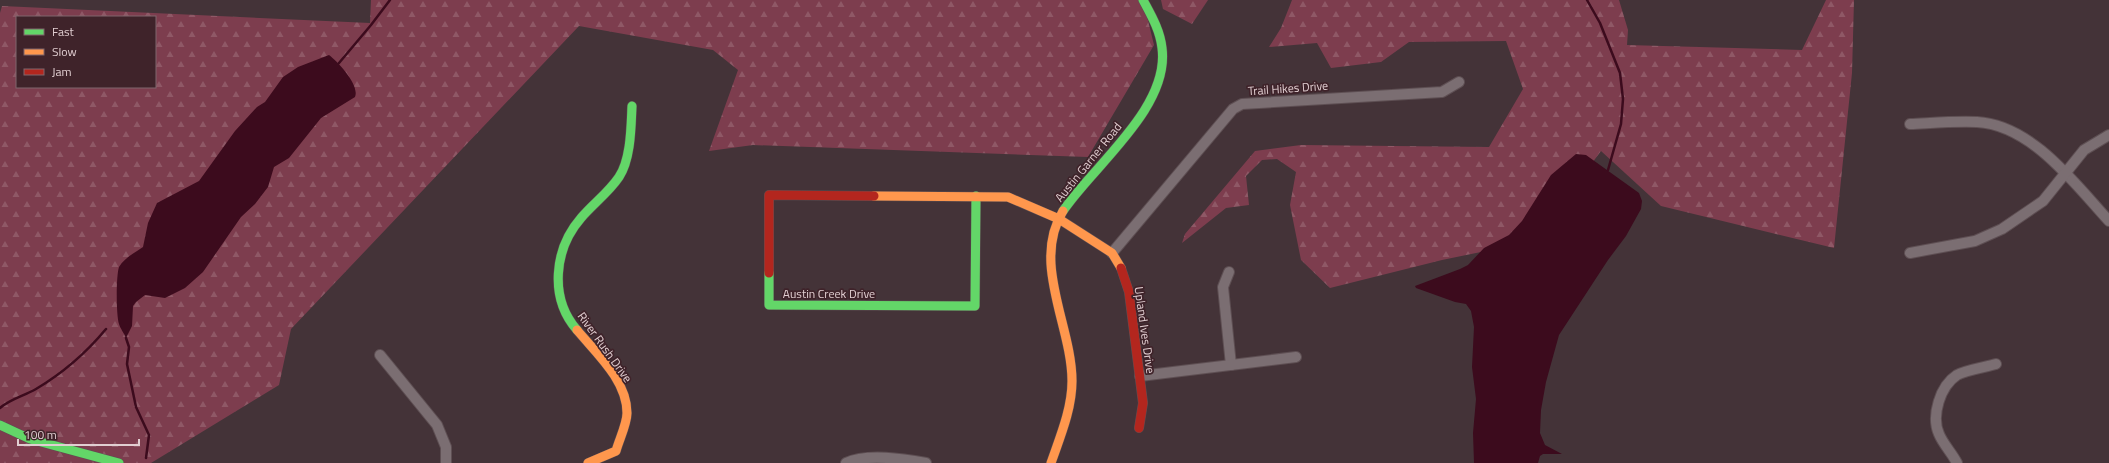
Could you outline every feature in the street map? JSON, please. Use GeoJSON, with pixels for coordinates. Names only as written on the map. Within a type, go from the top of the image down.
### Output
{"type":"FeatureCollection","features":[{"type":"Feature","properties":{"kind":"street","name":"Austin Garner Road"},"geometry":{"type":"LineString","coordinates":[[1051,463],[1069,410],[1072,380],[1066,334],[1051,265],[1054,233],[1066,206],[1143,114],[1156,91],[1160,73],[1161,48],[1158,28],[1143,0]]}},
{"type":"Feature","properties":{"kind":"street","name":"Trail Hikes Drive"},"geometry":{"type":"LineString","coordinates":[[1112,253],[1233,109],[1242,104],[1442,92],[1459,82]]}},
{"type":"Feature","properties":{"kind":"street","name":"River Rush Drive"},"geometry":{"type":"LineString","coordinates":[[588,463],[616,451],[627,413],[622,389],[604,363],[571,323],[560,299],[558,272],[564,244],[580,219],[619,177],[630,144],[632,106]]}},
{"type":"Feature","properties":{"kind":"street"},"geometry":{"type":"LineString","coordinates":[[1910,124],[1978,122],[2001,127],[2025,139],[2067,174],[2109,221]]}},
{"type":"Feature","properties":{"kind":"street"},"geometry":{"type":"LineString","coordinates":[[1910,253],[1974,241],[2002,229],[2043,201],[2067,174],[2084,150],[2109,135]]}},
{"type":"Feature","properties":{"kind":"street","name":"Austin Creek Drive"},"geometry":{"type":"LineString","coordinates":[[976,196],[975,306],[769,305],[769,196],[976,196],[1008,197],[1059,219]]}},
{"type":"Feature","properties":{"kind":"street","name":"Upland Ives Drive"},"geometry":{"type":"LineString","coordinates":[[1059,219],[1112,253],[1121,268],[1130,292],[1140,376],[1143,403],[1139,428]]}},
{"type":"Feature","properties":{"kind":"street"},"geometry":{"type":"LineString","coordinates":[[1229,272],[1223,287],[1231,365]]}},
{"type":"Feature","properties":{"kind":"street"},"geometry":{"type":"LineString","coordinates":[[380,355],[437,425],[446,448],[446,463]]}},
{"type":"Feature","properties":{"kind":"street"},"geometry":{"type":"LineString","coordinates":[[1140,376],[1296,357]]}},
{"type":"Feature","properties":{"kind":"street"},"geometry":{"type":"LineString","coordinates":[[1957,463],[1939,433],[1936,419],[1939,401],[1946,386],[1957,375],[1996,364]]}},
{"type":"Feature","properties":{"kind":"street"},"geometry":{"type":"LineString","coordinates":[[0,425],[30,439],[119,463]]}},
{"type":"Feature","properties":{"kind":"street"},"geometry":{"type":"LineString","coordinates":[[846,463],[880,457],[905,459],[926,463]]}},
{"type":"Feature","properties":{"kind":"green space"},"geometry":{"type":"Polygon","coordinates":[[[371,0],[1143,0],[1154,45],[1088,157],[753,145],[709,151],[738,70],[713,50],[579,26],[291,329],[279,385],[151,463],[0,463],[0,13],[2,6],[370,23],[371,0]]]}},
{"type":"Feature","properties":{"kind":"green space"},"geometry":{"type":"Polygon","coordinates":[[[1161,0],[1208,0],[1192,24],[1163,9],[1161,0]]]}},
{"type":"Feature","properties":{"kind":"green space"},"geometry":{"type":"Polygon","coordinates":[[[1292,0],[1619,0],[1628,30],[1627,45],[1802,50],[1826,0],[1854,0],[1852,73],[1834,248],[1661,206],[1601,151],[1534,241],[1442,260],[1330,288],[1301,260],[1290,205],[1296,172],[1277,159],[1262,160],[1246,176],[1249,205],[1226,208],[1182,243],[1185,234],[1255,151],[1301,145],[1489,147],[1523,89],[1506,41],[1409,42],[1381,62],[1331,68],[1317,43],[1269,47],[1281,28],[1292,0]]]}},
{"type":"Feature","properties":{"kind":"shaded area"},"geometry":{"type":"Polygon","coordinates":[[[329,55],[338,63],[351,80],[356,92],[355,97],[321,118],[289,158],[274,167],[268,187],[255,204],[241,217],[203,272],[185,288],[165,298],[145,295],[136,302],[133,306],[132,326],[126,338],[120,326],[117,312],[119,267],[127,258],[143,247],[148,223],[157,203],[199,181],[235,131],[257,107],[265,102],[283,77],[298,67],[329,55]]]}},
{"type":"Feature","properties":{"kind":"shaded area"},"geometry":{"type":"Polygon","coordinates":[[[1576,154],[1586,155],[1639,193],[1642,201],[1641,209],[1626,236],[1608,260],[1559,335],[1546,382],[1541,410],[1540,433],[1545,445],[1562,454],[1543,454],[1540,456],[1538,463],[1474,463],[1473,433],[1476,399],[1472,367],[1474,327],[1471,311],[1466,304],[1455,302],[1416,288],[1415,286],[1468,265],[1484,248],[1509,235],[1522,221],[1551,175],[1576,154]]]}},
{"type":"Feature","properties":{"kind":"waterway"},"geometry":{"type":"LineString","coordinates":[[339,63],[390,0]]}},
{"type":"Feature","properties":{"kind":"waterway"},"geometry":{"type":"LineString","coordinates":[[1587,0],[1600,23],[1620,73],[1623,99],[1621,124],[1608,170]]}},
{"type":"Feature","properties":{"kind":"waterway"},"geometry":{"type":"LineString","coordinates":[[0,408],[8,402],[36,389],[56,376],[82,354],[106,329]]}},
{"type":"Feature","properties":{"kind":"waterway"},"geometry":{"type":"LineString","coordinates":[[126,338],[129,347],[127,364],[136,407],[149,435],[146,458]]}},
{"type":"Feature","properties":{"kind":"traffic: fast"},"geometry":{"type":"LineString","coordinates":[[1063,211],[1127,135],[1142,114],[1154,92],[1161,70],[1162,48],[1157,29],[1143,0]]}},
{"type":"Feature","properties":{"kind":"traffic: fast"},"geometry":{"type":"LineString","coordinates":[[577,330],[568,317],[562,303],[558,274],[560,259],[572,230],[581,218],[606,193],[623,170],[630,143],[632,106]]}},
{"type":"Feature","properties":{"kind":"traffic: fast"},"geometry":{"type":"LineString","coordinates":[[769,273],[769,305],[975,306],[976,196]]}},
{"type":"Feature","properties":{"kind":"traffic: fast"},"geometry":{"type":"LineString","coordinates":[[0,425],[30,439],[119,463]]}},
{"type":"Feature","properties":{"kind":"traffic: slow"},"geometry":{"type":"LineString","coordinates":[[874,196],[1008,197],[1059,219],[1112,253],[1121,268]]}},
{"type":"Feature","properties":{"kind":"traffic: slow"},"geometry":{"type":"LineString","coordinates":[[1051,463],[1068,412],[1072,381],[1070,360],[1052,273],[1051,252],[1054,231],[1063,211]]}},
{"type":"Feature","properties":{"kind":"traffic: slow"},"geometry":{"type":"LineString","coordinates":[[577,330],[616,378],[626,401],[627,413],[616,451],[588,463]]}},
{"type":"Feature","properties":{"kind":"traffic: jam"},"geometry":{"type":"LineString","coordinates":[[769,273],[769,195],[874,196]]}},
{"type":"Feature","properties":{"kind":"traffic: jam"},"geometry":{"type":"LineString","coordinates":[[1121,268],[1129,292],[1143,403],[1139,428]]}}]}
